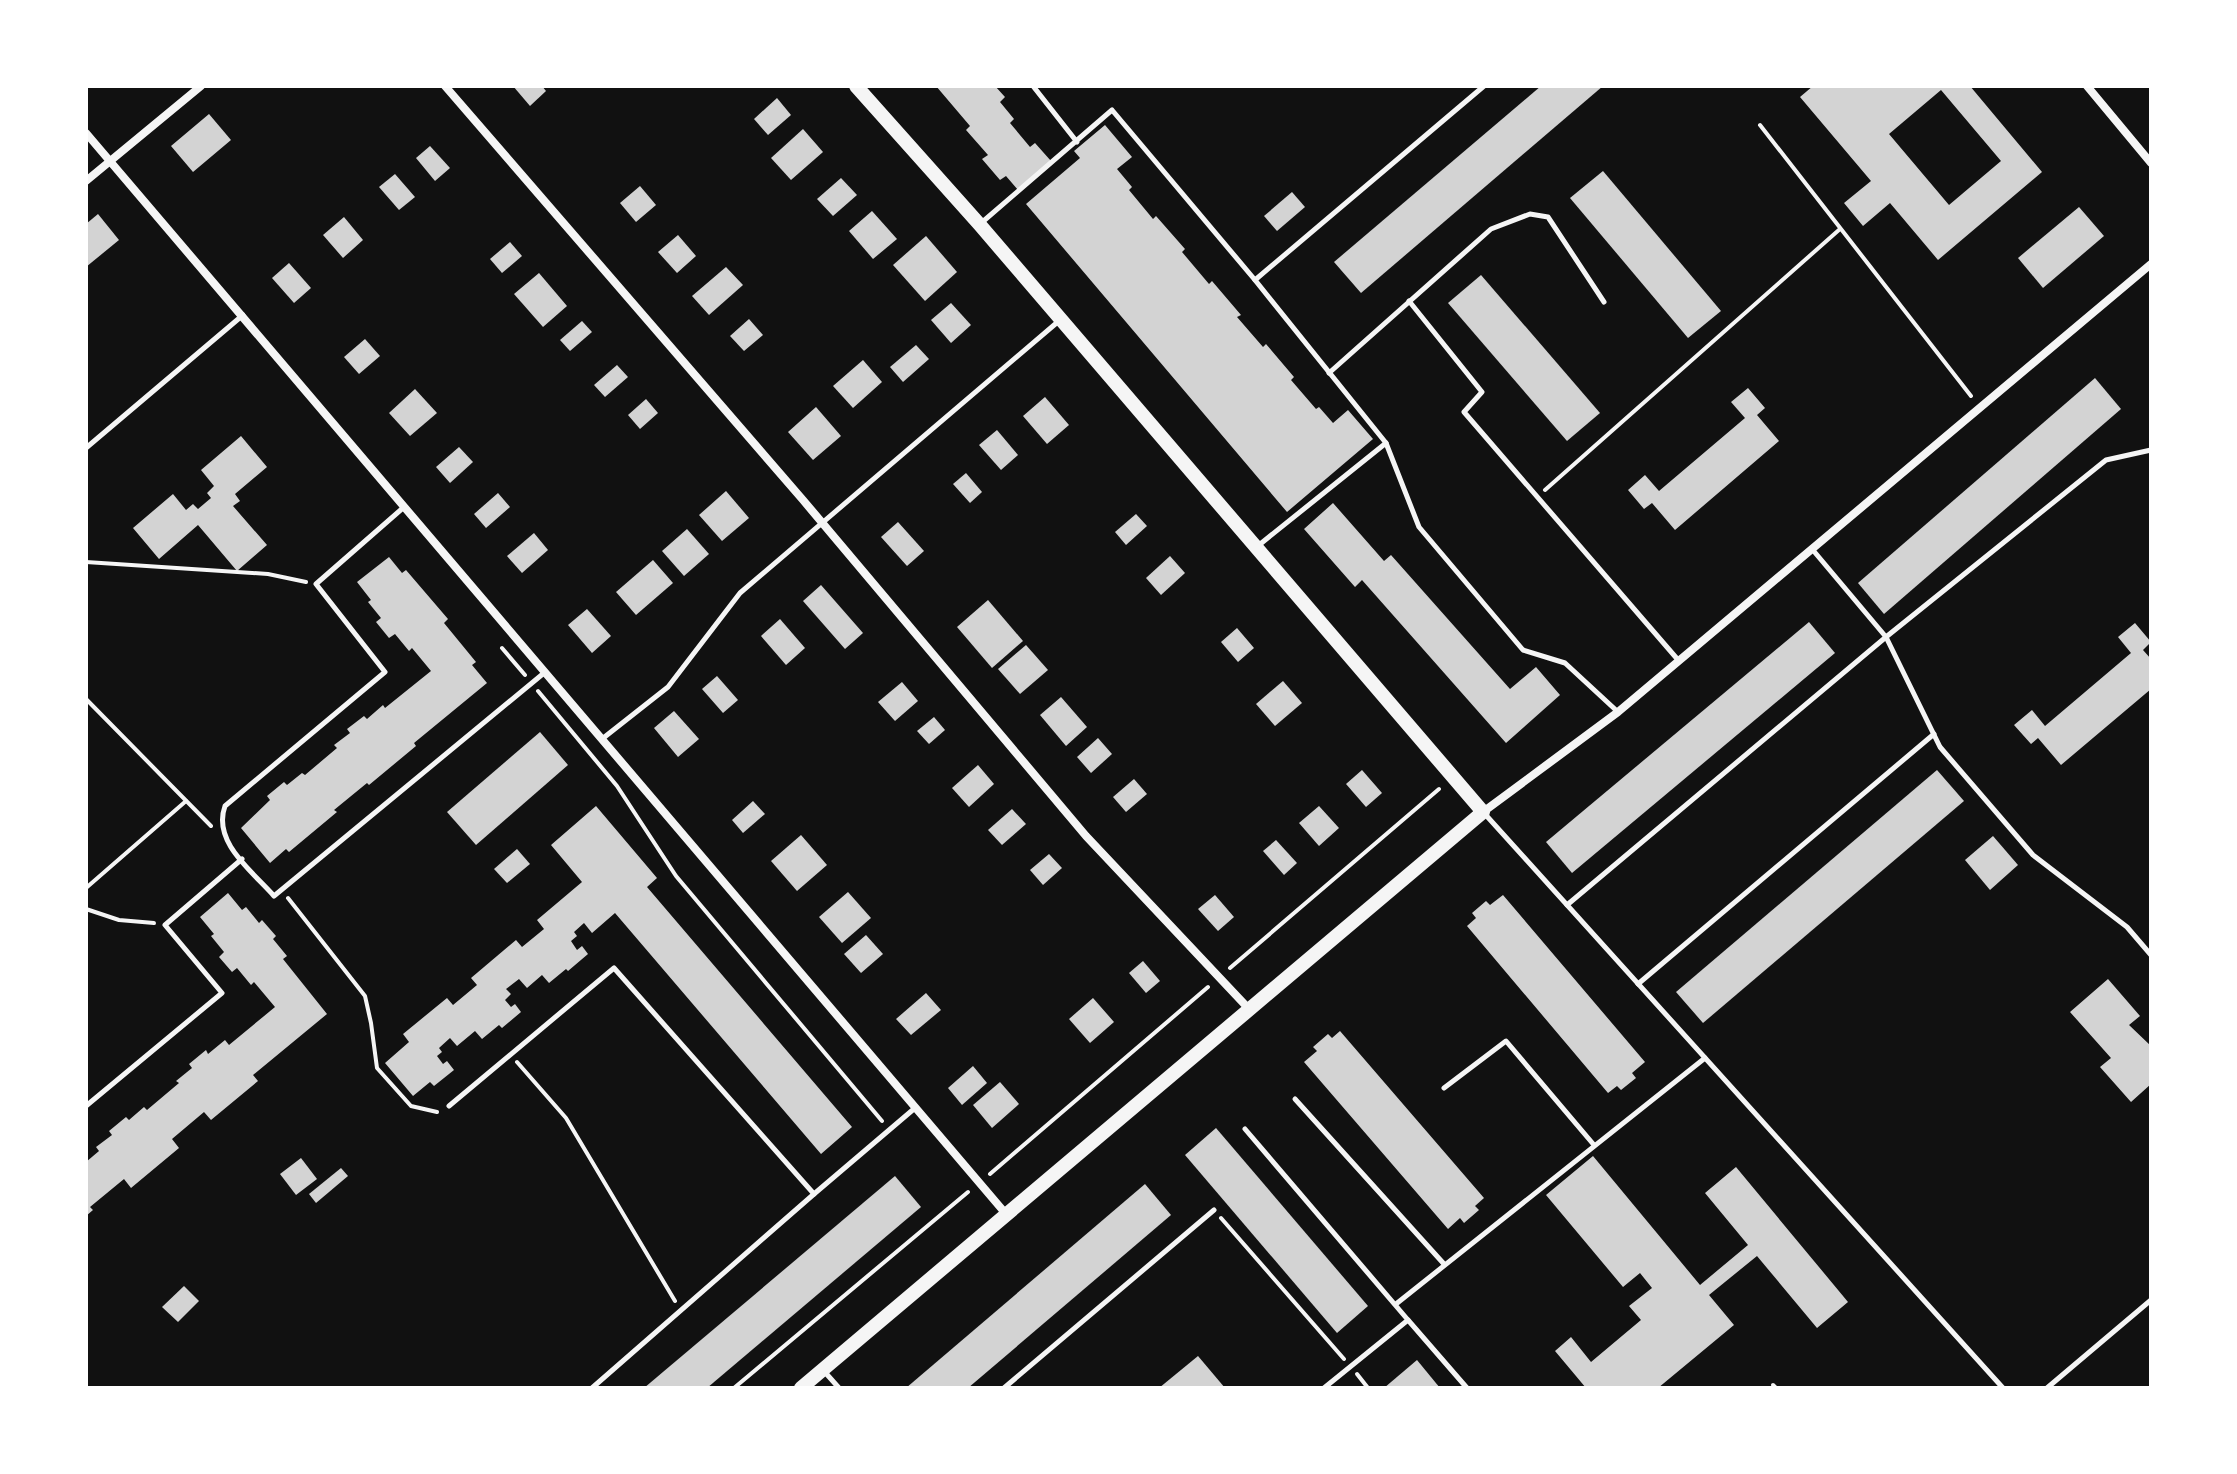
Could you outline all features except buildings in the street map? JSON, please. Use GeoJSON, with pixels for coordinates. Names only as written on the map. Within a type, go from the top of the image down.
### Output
{"type":"FeatureCollection","features":[{"type":"Feature","properties":{"kind":"street"},"geometry":{"type":"LineString","coordinates":[[86,181],[201,86]]}},
{"type":"Feature","properties":{"kind":"street"},"geometry":{"type":"LineString","coordinates":[[445,86],[822,522],[1086,836],[1249,1009]]}},
{"type":"Feature","properties":{"kind":"street"},"geometry":{"type":"LineString","coordinates":[[856,86],[980,225],[1483,812]]}},
{"type":"Feature","properties":{"kind":"street"},"geometry":{"type":"LineString","coordinates":[[2087,86],[2151,163]]}},
{"type":"Feature","properties":{"kind":"street"},"geometry":{"type":"LineString","coordinates":[[86,133],[1006,1214]]}},
{"type":"Feature","properties":{"kind":"street"},"geometry":{"type":"LineString","coordinates":[[801,1388],[1483,812],[1618,712],[2151,264]]}},
{"type":"Feature","properties":{"kind":"lane"},"geometry":{"type":"LineString","coordinates":[[1033,86],[1077,142]]}},
{"type":"Feature","properties":{"kind":"lane"},"geometry":{"type":"LineString","coordinates":[[1255,280],[1484,86]]}},
{"type":"Feature","properties":{"kind":"lane"},"geometry":{"type":"LineString","coordinates":[[980,225],[1112,110],[1255,280],[1386,443],[1419,527],[1523,650],[1565,663],[1618,712]]}},
{"type":"Feature","properties":{"kind":"lane"},"geometry":{"type":"LineString","coordinates":[[1329,373],[1491,229],[1530,214],[1548,217],[1604,302]]}},
{"type":"Feature","properties":{"kind":"lane"},"geometry":{"type":"LineString","coordinates":[[1409,301],[1482,392],[1464,412],[1679,661]]}},
{"type":"Feature","properties":{"kind":"lane"},"geometry":{"type":"LineString","coordinates":[[86,448],[243,315]]}},
{"type":"Feature","properties":{"kind":"lane"},"geometry":{"type":"LineString","coordinates":[[602,739],[668,687],[740,593],[1060,320]]}},
{"type":"Feature","properties":{"kind":"lane"},"geometry":{"type":"LineString","coordinates":[[1255,548],[1386,443]]}},
{"type":"Feature","properties":{"kind":"lane"},"geometry":{"type":"LineString","coordinates":[[1567,905],[1886,637],[2106,460],[2151,450]]}},
{"type":"Feature","properties":{"kind":"lane"},"geometry":{"type":"LineString","coordinates":[[405,507],[316,584],[385,672],[225,806],[220,819],[224,839],[274,896],[545,672]]}},
{"type":"Feature","properties":{"kind":"lane"},"geometry":{"type":"LineString","coordinates":[[1812,549],[1886,637],[1940,747],[2033,855],[2127,927],[2151,955]]}},
{"type":"Feature","properties":{"kind":"lane"},"geometry":{"type":"LineString","coordinates":[[1638,984],[1934,734]]}},
{"type":"Feature","properties":{"kind":"lane"},"geometry":{"type":"LineString","coordinates":[[1483,812],[2003,1388]]}},
{"type":"Feature","properties":{"kind":"lane"},"geometry":{"type":"LineString","coordinates":[[86,1106],[222,993],[165,925],[242,859]]}},
{"type":"Feature","properties":{"kind":"lane"},"geometry":{"type":"LineString","coordinates":[[449,1106],[614,968],[814,1194]]}},
{"type":"Feature","properties":{"kind":"lane"},"geometry":{"type":"LineString","coordinates":[[1444,1088],[1506,1041],[1594,1145]]}},
{"type":"Feature","properties":{"kind":"lane"},"geometry":{"type":"LineString","coordinates":[[1396,1304],[1705,1058]]}},
{"type":"Feature","properties":{"kind":"lane"},"geometry":{"type":"LineString","coordinates":[[1295,1099],[1444,1264]]}},
{"type":"Feature","properties":{"kind":"lane"},"geometry":{"type":"LineString","coordinates":[[592,1388],[915,1108]]}},
{"type":"Feature","properties":{"kind":"lane"},"geometry":{"type":"LineString","coordinates":[[1245,1129],[1467,1388]]}},
{"type":"Feature","properties":{"kind":"lane"},"geometry":{"type":"LineString","coordinates":[[1004,1388],[1214,1210]]}},
{"type":"Feature","properties":{"kind":"lane"},"geometry":{"type":"LineString","coordinates":[[2047,1388],[2151,1300]]}},
{"type":"Feature","properties":{"kind":"lane"},"geometry":{"type":"LineString","coordinates":[[1324,1388],[1408,1320]]}},
{"type":"Feature","properties":{"kind":"lane"},"geometry":{"type":"LineString","coordinates":[[823,1369],[839,1388]]}},
{"type":"Feature","properties":{"kind":"path"},"geometry":{"type":"LineString","coordinates":[[1760,125],[1980,408]]}},
{"type":"Feature","properties":{"kind":"path"},"geometry":{"type":"LineString","coordinates":[[1538,497],[1840,229]]}},
{"type":"Feature","properties":{"kind":"path"},"geometry":{"type":"LineString","coordinates":[[86,562],[268,574],[316,584]]}},
{"type":"Feature","properties":{"kind":"path"},"geometry":{"type":"LineString","coordinates":[[502,648],[617,786],[676,876],[890,1130]]}},
{"type":"Feature","properties":{"kind":"path"},"geometry":{"type":"LineString","coordinates":[[86,699],[224,839]]}},
{"type":"Feature","properties":{"kind":"path"},"geometry":{"type":"LineString","coordinates":[[734,1388],[1453,778]]}},
{"type":"Feature","properties":{"kind":"path"},"geometry":{"type":"LineString","coordinates":[[86,888],[186,801]]}},
{"type":"Feature","properties":{"kind":"path"},"geometry":{"type":"LineString","coordinates":[[281,890],[365,996],[377,1068],[411,1106],[435,1112],[449,1106]]}},
{"type":"Feature","properties":{"kind":"path"},"geometry":{"type":"LineString","coordinates":[[86,909],[119,920],[165,925]]}},
{"type":"Feature","properties":{"kind":"path"},"geometry":{"type":"LineString","coordinates":[[511,1055],[566,1118],[681,1310]]}},
{"type":"Feature","properties":{"kind":"path"},"geometry":{"type":"LineString","coordinates":[[1214,1210],[1351,1367]]}}]}
